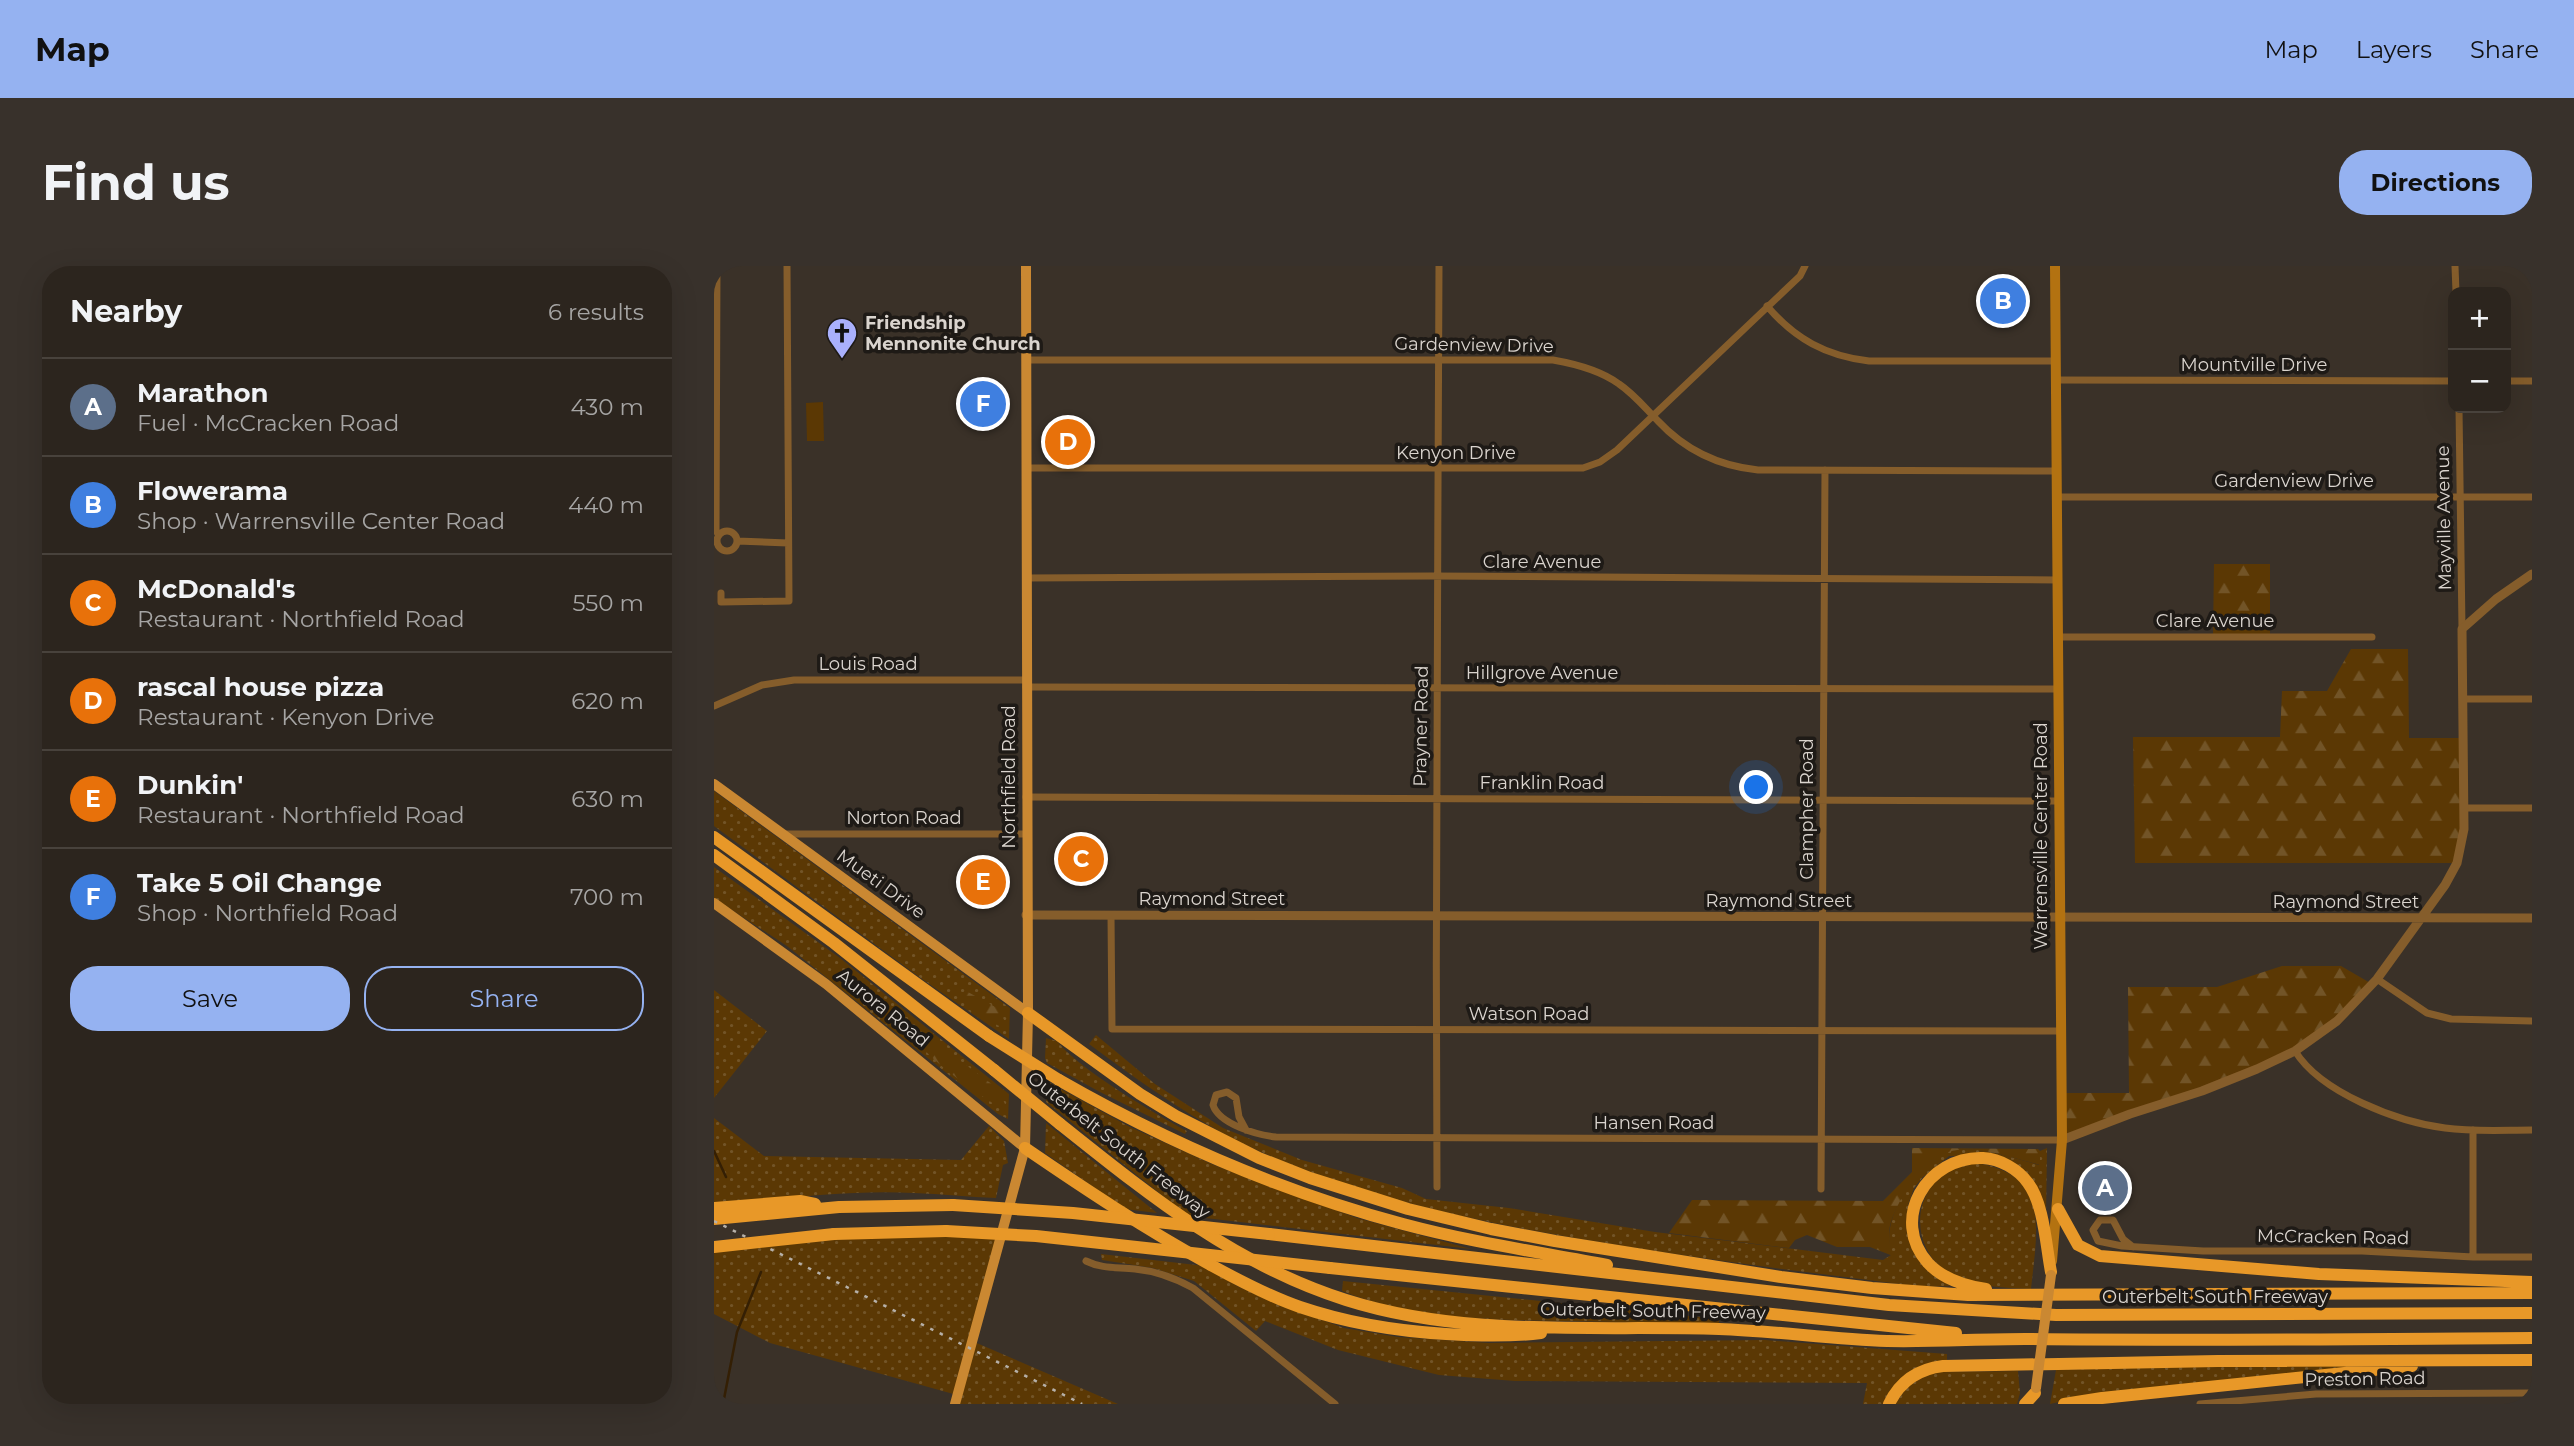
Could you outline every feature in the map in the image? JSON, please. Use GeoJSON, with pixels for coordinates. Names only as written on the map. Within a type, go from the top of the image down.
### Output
{"type":"FeatureCollection","features":[{"type":"Feature","properties":{"kind":"highway","name":"Outerbelt South Freeway"},"geometry":{"type":"LineString","coordinates":[[714,837],[989,1036],[1059,1080],[1197,1150],[1271,1181],[1354,1209],[1457,1237],[1690,1281]]}},
{"type":"Feature","properties":{"kind":"highway","name":"Outerbelt South Freeway"},"geometry":{"type":"LineString","coordinates":[[714,855],[850,955],[1138,1186],[1195,1227],[1252,1261],[1305,1285],[1379,1309],[1434,1321],[1491,1326],[1749,1330],[1888,1341],[2532,1338]]}},
{"type":"Feature","properties":{"kind":"highway"},"geometry":{"type":"LineString","coordinates":[[1028,1013],[1140,1094],[1210,1135],[1259,1158],[1310,1178],[1408,1209],[1555,1241],[1781,1277],[1919,1292],[1996,1296],[2532,1293]]}},
{"type":"Feature","properties":{"kind":"highway"},"geometry":{"type":"LineString","coordinates":[[1025,1148],[1107,1204],[1185,1251],[1267,1294],[1299,1307],[1341,1319],[1421,1333],[1517,1336],[1579,1327]]}},
{"type":"Feature","properties":{"kind":"highway"},"geometry":{"type":"LineString","coordinates":[[2028,1295],[1971,1287],[1957,1282],[1936,1270],[1922,1254],[1915,1237],[1914,1213],[1919,1193],[1935,1172],[1958,1160],[1970,1158],[1997,1160],[2015,1170],[2028,1183],[2037,1201],[2051,1273]]}},
{"type":"Feature","properties":{"kind":"highway"},"geometry":{"type":"LineString","coordinates":[[714,1208],[800,1201],[839,1208]]}},
{"type":"Feature","properties":{"kind":"highway","name":"Outerbelt South Freeway"},"geometry":{"type":"LineString","coordinates":[[839,1208],[953,1205],[1083,1213],[1922,1308],[2019,1314],[2532,1313]]}},
{"type":"Feature","properties":{"kind":"highway"},"geometry":{"type":"LineString","coordinates":[[714,1219],[839,1208]]}},
{"type":"Feature","properties":{"kind":"highway"},"geometry":{"type":"LineString","coordinates":[[2058,1209],[2078,1245],[2100,1256],[2319,1274],[2532,1282]]}},
{"type":"Feature","properties":{"kind":"highway","name":"Outerbelt South Freeway"},"geometry":{"type":"LineString","coordinates":[[714,1247],[834,1234],[946,1231],[1036,1236],[1540,1292],[2024,1339]]}},
{"type":"Feature","properties":{"kind":"highway"},"geometry":{"type":"LineString","coordinates":[[1889,1404],[1900,1386],[1909,1378],[1929,1368],[1942,1366],[2232,1360],[2527,1360]]}},
{"type":"Feature","properties":{"kind":"highway"},"geometry":{"type":"LineString","coordinates":[[2064,1404],[2403,1367],[2527,1360]]}},
{"type":"Feature","properties":{"kind":"highway"},"geometry":{"type":"LineString","coordinates":[[2025,1404],[2035,1395]]}},
{"type":"Feature","properties":{"kind":"main road","name":"Northfield Road"},"geometry":{"type":"LineString","coordinates":[[955,1404],[1025,1148],[1028,1013],[1026,266]]}},
{"type":"Feature","properties":{"kind":"main road","name":"Warrensville Center Road"},"geometry":{"type":"LineString","coordinates":[[2035,1395],[2058,1209],[2062,1140],[2055,266]]}},
{"type":"Feature","properties":{"kind":"main road","name":"Mueti Drive"},"geometry":{"type":"LineString","coordinates":[[714,784],[1028,1013]]}},
{"type":"Feature","properties":{"kind":"main road","name":"Aurora Road"},"geometry":{"type":"LineString","coordinates":[[714,903],[827,984],[1025,1148]]}},
{"type":"Feature","properties":{"kind":"street"},"geometry":{"type":"LineString","coordinates":[[717,266],[716,531],[719,535]]}},
{"type":"Feature","properties":{"kind":"street"},"geometry":{"type":"LineString","coordinates":[[721,593],[721,602],[789,601],[787,266]]}},
{"type":"Feature","properties":{"kind":"street","name":"Prayner Road"},"geometry":{"type":"LineString","coordinates":[[1437,1187],[1435,798],[1438,688],[1439,266]]}},
{"type":"Feature","properties":{"kind":"street","name":"Kenyon Drive"},"geometry":{"type":"LineString","coordinates":[[1026,468],[1583,468],[1617,450],[1801,276],[1805,266]]}},
{"type":"Feature","properties":{"kind":"street"},"geometry":{"type":"LineString","coordinates":[[2455,266],[2456,287]]}},
{"type":"Feature","properties":{"kind":"street"},"geometry":{"type":"LineString","coordinates":[[1767,306],[1798,337],[1818,349],[1846,358],[1869,361],[2055,361]]}},
{"type":"Feature","properties":{"kind":"street","name":"Gardenview Drive"},"geometry":{"type":"LineString","coordinates":[[1026,360],[1534,360],[1571,363],[1618,383],[1686,446],[1727,465],[1758,470],[2056,471]]}},
{"type":"Feature","properties":{"kind":"street","name":"Mountville Drive"},"geometry":{"type":"LineString","coordinates":[[2055,380],[2448,382]]}},
{"type":"Feature","properties":{"kind":"street"},"geometry":{"type":"LineString","coordinates":[[2511,381],[2532,381]]}},
{"type":"Feature","properties":{"kind":"street","name":"Mayville Avenue"},"geometry":{"type":"LineString","coordinates":[[2459,413],[2462,629]]}},
{"type":"Feature","properties":{"kind":"street","name":"Clampher Road"},"geometry":{"type":"LineString","coordinates":[[1821,1189],[1825,470]]}},
{"type":"Feature","properties":{"kind":"street","name":"Gardenview Drive"},"geometry":{"type":"LineString","coordinates":[[2056,497],[2532,497]]}},
{"type":"Feature","properties":{"kind":"street"},"geometry":{"type":"LineString","coordinates":[[723,532],[731,532],[737,541],[734,548],[725,551],[718,546],[717,540],[723,532]]}},
{"type":"Feature","properties":{"kind":"street"},"geometry":{"type":"LineString","coordinates":[[737,541],[788,543]]}},
{"type":"Feature","properties":{"kind":"street"},"geometry":{"type":"LineString","coordinates":[[2062,1140],[2213,1086],[2295,1051],[2337,1021],[2377,979],[2445,885],[2457,863],[2464,830],[2462,629],[2496,599],[2532,574]]}},
{"type":"Feature","properties":{"kind":"street","name":"Clare Avenue"},"geometry":{"type":"LineString","coordinates":[[1026,578],[2058,580]]}},
{"type":"Feature","properties":{"kind":"street","name":"Clare Avenue"},"geometry":{"type":"LineString","coordinates":[[2058,637],[2372,637]]}},
{"type":"Feature","properties":{"kind":"street","name":"Louis Road"},"geometry":{"type":"LineString","coordinates":[[714,706],[762,685],[794,680],[1026,683]]}},
{"type":"Feature","properties":{"kind":"street","name":"Hillgrove Avenue"},"geometry":{"type":"LineString","coordinates":[[1026,683],[1438,688],[2058,689]]}},
{"type":"Feature","properties":{"kind":"street"},"geometry":{"type":"LineString","coordinates":[[2463,699],[2532,699]]}},
{"type":"Feature","properties":{"kind":"street","name":"Franklin Road"},"geometry":{"type":"LineString","coordinates":[[1026,797],[2058,801]]}},
{"type":"Feature","properties":{"kind":"street"},"geometry":{"type":"LineString","coordinates":[[2464,808],[2532,808]]}},
{"type":"Feature","properties":{"kind":"street","name":"Norton Road"},"geometry":{"type":"LineString","coordinates":[[782,834],[1026,834]]}},
{"type":"Feature","properties":{"kind":"street","name":"Raymond Street"},"geometry":{"type":"LineString","coordinates":[[1026,915],[2532,918]]}},
{"type":"Feature","properties":{"kind":"street","name":"Watson Road"},"geometry":{"type":"LineString","coordinates":[[1111,915],[1112,1029],[2061,1031]]}},
{"type":"Feature","properties":{"kind":"street"},"geometry":{"type":"LineString","coordinates":[[2377,979],[2427,1013],[2451,1019],[2532,1021]]}},
{"type":"Feature","properties":{"kind":"street"},"geometry":{"type":"LineString","coordinates":[[2295,1051],[2322,1079],[2354,1099],[2415,1122],[2473,1130],[2532,1130]]}},
{"type":"Feature","properties":{"kind":"street","name":"Hansen Road"},"geometry":{"type":"LineString","coordinates":[[1246,1130],[1238,1117],[1236,1098],[1227,1092],[1216,1095],[1214,1111],[1220,1116],[1246,1130],[1276,1137],[2062,1140]]}},
{"type":"Feature","properties":{"kind":"street"},"geometry":{"type":"LineString","coordinates":[[2473,1130],[2473,1257]]}},
{"type":"Feature","properties":{"kind":"street","name":"McCracken Road"},"geometry":{"type":"LineString","coordinates":[[2133,1247],[2123,1239],[2113,1220],[2100,1220],[2095,1225],[2094,1236],[2098,1241],[2133,1247],[2203,1251],[2362,1251],[2532,1257]]}},
{"type":"Feature","properties":{"kind":"street"},"geometry":{"type":"LineString","coordinates":[[1086,1261],[1100,1267],[1155,1272],[1193,1288],[1335,1404]]}},
{"type":"Feature","properties":{"kind":"street"},"geometry":{"type":"LineString","coordinates":[[2472,1393],[2472,1404]]}},
{"type":"Feature","properties":{"kind":"street","name":"Preston Road"},"geometry":{"type":"LineString","coordinates":[[2200,1404],[2316,1394],[2532,1393]]}},
{"type":"Feature","properties":{"kind":"green space"},"geometry":{"type":"Polygon","coordinates":[[[823,402],[824,441],[807,441],[806,403],[823,402]]]}},
{"type":"Feature","properties":{"kind":"green space"},"geometry":{"type":"Polygon","coordinates":[[[2214,564],[2270,564],[2270,637],[2213,637],[2214,564]]]}},
{"type":"Feature","properties":{"kind":"green space"},"geometry":{"type":"Polygon","coordinates":[[[2351,649],[2408,649],[2409,738],[2463,738],[2464,808],[2457,863],[2135,863],[2133,737],[2280,737],[2282,691],[2327,691],[2351,649]]]}},
{"type":"Feature","properties":{"kind":"green space"},"geometry":{"type":"Polygon","coordinates":[[[714,791],[1010,1008],[1009,1039],[922,979],[714,826],[714,791]]]}},
{"type":"Feature","properties":{"kind":"green space"},"geometry":{"type":"Polygon","coordinates":[[[714,867],[840,958],[1009,1094],[1008,1119],[998,1114],[787,946],[714,898],[714,867]]]}},
{"type":"Feature","properties":{"kind":"green space"},"geometry":{"type":"Polygon","coordinates":[[[2282,966],[2341,966],[2372,984],[2337,1021],[2295,1051],[2062,1140],[2062,1093],[2129,1093],[2128,987],[2217,987],[2282,966]]]}},
{"type":"Feature","properties":{"kind":"green space"},"geometry":{"type":"Polygon","coordinates":[[[714,990],[767,1031],[714,1098],[714,990]]]}},
{"type":"Feature","properties":{"kind":"green space"},"geometry":{"type":"Polygon","coordinates":[[[966,991],[999,1009],[1005,1022],[1003,1028],[975,1009],[963,993],[966,991]]]}},
{"type":"Feature","properties":{"kind":"green space"},"geometry":{"type":"Polygon","coordinates":[[[912,1025],[993,1085],[1005,1104],[997,1107],[943,1067],[919,1044],[913,1034],[912,1025]]]}},
{"type":"Feature","properties":{"kind":"green space"},"geometry":{"type":"Polygon","coordinates":[[[1096,1035],[1155,1084],[1223,1128],[1302,1160],[1402,1188],[1426,1199],[1509,1208],[1655,1232],[1883,1260],[1891,1255],[1889,1233],[1897,1205],[1914,1176],[1929,1162],[1944,1153],[1977,1150],[2039,1165],[2040,1151],[2047,1148],[2046,1217],[2042,1204],[1996,1156],[1949,1156],[1923,1177],[1914,1188],[1908,1205],[1908,1225],[1927,1269],[1950,1286],[1923,1287],[1690,1256],[1522,1228],[1389,1197],[1301,1169],[1259,1151],[1192,1115],[1130,1074],[1089,1044],[1096,1035]]]}},
{"type":"Feature","properties":{"kind":"green space"},"geometry":{"type":"Polygon","coordinates":[[[1046,1038],[1057,1041],[1098,1077],[1187,1131],[1185,1134],[1047,1063],[1046,1038]]]}},
{"type":"Feature","properties":{"kind":"green space"},"geometry":{"type":"Polygon","coordinates":[[[1048,1082],[1130,1127],[1214,1165],[1357,1218],[1471,1249],[1188,1216],[1046,1102],[1048,1082]]]}},
{"type":"Feature","properties":{"kind":"green space"},"geometry":{"type":"Polygon","coordinates":[[[714,1118],[764,1156],[961,1160],[989,1126],[1004,1141],[1008,1163],[1003,1165],[996,1198],[864,1193],[789,1198],[714,1208],[714,1118]]]}},
{"type":"Feature","properties":{"kind":"green space"},"geometry":{"type":"Polygon","coordinates":[[[1046,1123],[1157,1213],[1125,1209],[1045,1153],[1046,1123]]]}},
{"type":"Feature","properties":{"kind":"green space"},"geometry":{"type":"Polygon","coordinates":[[[1912,1148],[2038,1149],[2040,1165],[1978,1150],[1944,1153],[1929,1162],[1914,1177],[1894,1214],[1889,1233],[1893,1256],[1870,1247],[1837,1247],[1807,1235],[1795,1240],[1789,1248],[1669,1233],[1692,1200],[1883,1201],[1912,1172],[1912,1148]]]}},
{"type":"Feature","properties":{"kind":"green space"},"geometry":{"type":"Polygon","coordinates":[[[1976,1163],[2000,1169],[2017,1179],[2028,1192],[2034,1208],[2036,1227],[2031,1289],[1962,1280],[1943,1269],[1926,1247],[1920,1220],[1927,1194],[1935,1182],[1946,1173],[1976,1163]]]}},
{"type":"Feature","properties":{"kind":"green space"},"geometry":{"type":"Polygon","coordinates":[[[1003,1230],[972,1341],[1118,1404],[955,1404],[957,1395],[770,1343],[714,1314],[714,1247],[1003,1230]]]}},
{"type":"Feature","properties":{"kind":"green space"},"geometry":{"type":"Polygon","coordinates":[[[1101,1254],[1205,1266],[1237,1286],[1268,1300],[1344,1328],[1398,1337],[1489,1343],[1765,1340],[1947,1354],[1947,1361],[1935,1362],[1885,1404],[1863,1404],[1867,1383],[1515,1381],[1439,1375],[1338,1350],[1265,1321],[1256,1331],[1194,1281],[1153,1268],[1102,1260],[1101,1254]]]}},
{"type":"Feature","properties":{"kind":"green space"},"geometry":{"type":"Polygon","coordinates":[[[1343,1281],[1719,1319],[1719,1324],[1507,1320],[1423,1313],[1342,1291],[1343,1281]]]}},
{"type":"Feature","properties":{"kind":"green space"},"geometry":{"type":"Polygon","coordinates":[[[2345,1366],[2345,1369],[2085,1396],[2050,1404],[2056,1370],[2345,1366]]]}},
{"type":"Feature","properties":{"kind":"green space"},"geometry":{"type":"Polygon","coordinates":[[[2018,1371],[2020,1393],[2017,1404],[1895,1404],[1908,1386],[1931,1372],[2018,1371]]]}},
{"type":"Feature","properties":{"kind":"waterway"},"geometry":{"type":"LineString","coordinates":[[714,1151],[726,1177]]}},
{"type":"Feature","properties":{"kind":"waterway"},"geometry":{"type":"LineString","coordinates":[[723,1404],[737,1332],[761,1272]]}},
{"type":"Feature","properties":{"kind":"railway"},"geometry":{"type":"LineString","coordinates":[[714,1221],[1082,1404]]}},
{"type":"Feature","properties":{"kind":"place","name":"Flowerama"},"geometry":{"type":"Point","coordinates":[2003,301]}},
{"type":"Feature","properties":{"kind":"place","name":"Friendship Mennonite Church"},"geometry":{"type":"Point","coordinates":[842,360]}},
{"type":"Feature","properties":{"kind":"place","name":"Take 5 Oil Change"},"geometry":{"type":"Point","coordinates":[983,404]}},
{"type":"Feature","properties":{"kind":"place","name":"rascal house pizza"},"geometry":{"type":"Point","coordinates":[1068,442]}},
{"type":"Feature","properties":{"kind":"place","name":"McDonald's"},"geometry":{"type":"Point","coordinates":[1081,859]}},
{"type":"Feature","properties":{"kind":"place","name":"Dunkin'"},"geometry":{"type":"Point","coordinates":[983,882]}},
{"type":"Feature","properties":{"kind":"place","name":"Marathon"},"geometry":{"type":"Point","coordinates":[2105,1188]}}]}
